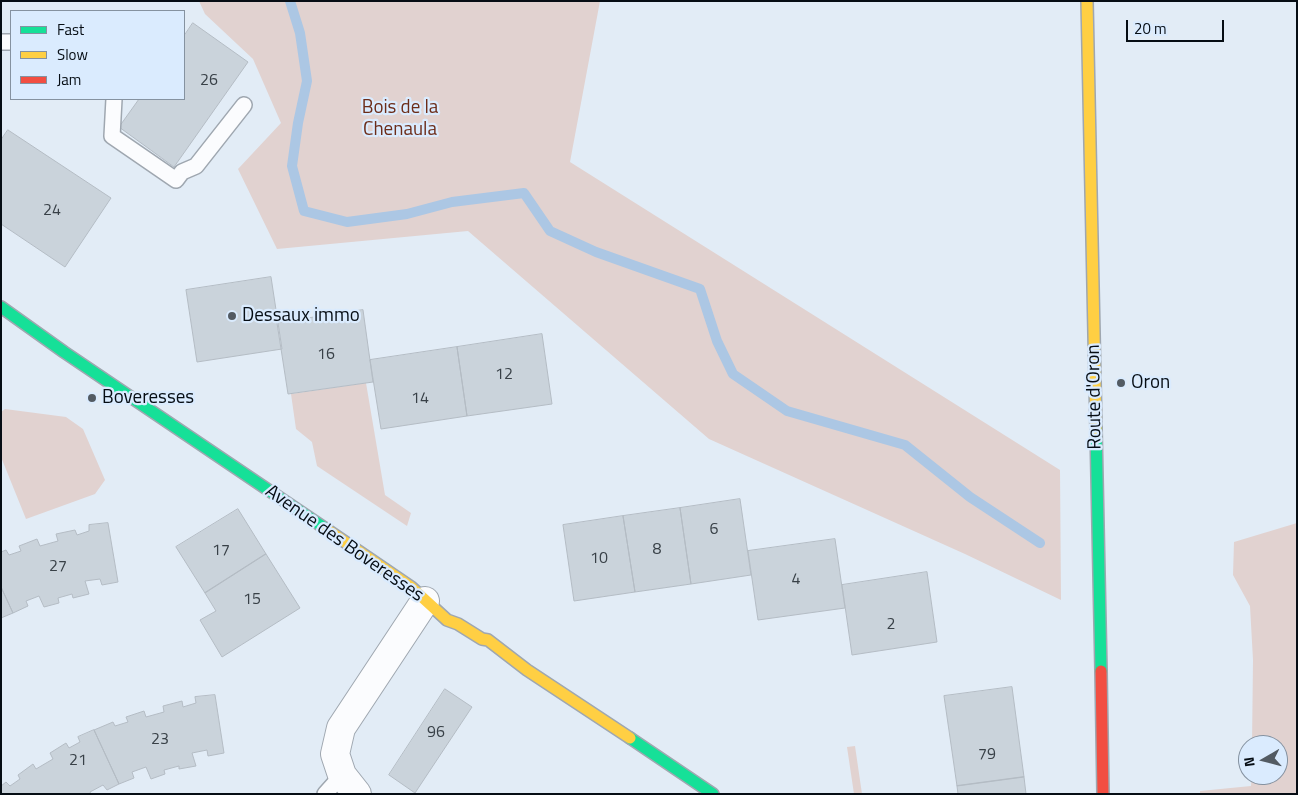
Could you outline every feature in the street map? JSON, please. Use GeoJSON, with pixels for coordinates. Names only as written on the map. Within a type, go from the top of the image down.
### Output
{"type":"FeatureCollection","features":[{"type":"Feature","properties":{"kind":"street","name":"Route d'Oron"},"geometry":{"type":"LineString","coordinates":[[1087,1],[1104,794]]}},
{"type":"Feature","properties":{"kind":"street","name":"Avenue des Boveresses"},"geometry":{"type":"LineString","coordinates":[[1,307],[64,352],[411,587],[447,620],[458,624],[482,639],[488,640],[527,670],[713,794]]}},
{"type":"Feature","properties":{"kind":"street"},"geometry":{"type":"LineString","coordinates":[[341,787],[335,754],[341,728],[425,600]]}},
{"type":"Feature","properties":{"kind":"lane"},"geometry":{"type":"LineString","coordinates":[[114,100],[112,136],[176,180],[182,172],[196,166],[244,105]]}},
{"type":"Feature","properties":{"kind":"green space","name":"Bois de la Chenaula"},"geometry":{"type":"Polygon","coordinates":[[[199,1],[600,1],[570,162],[1060,470],[1061,600],[965,554],[709,439],[468,231],[277,249],[238,169],[281,123],[253,59],[205,14],[199,1]]]}},
{"type":"Feature","properties":{"kind":"green space"},"geometry":{"type":"Polygon","coordinates":[[[366,383],[385,495],[411,513],[407,526],[317,466],[312,442],[296,429],[291,394],[366,383]]]}},
{"type":"Feature","properties":{"kind":"green space"},"geometry":{"type":"Polygon","coordinates":[[[5,409],[66,417],[83,429],[105,480],[95,494],[26,519],[1,457],[1,412],[5,409]]]}},
{"type":"Feature","properties":{"kind":"green space"},"geometry":{"type":"Polygon","coordinates":[[[1297,523],[1297,794],[1200,794],[1200,791],[1251,785],[1288,785],[1288,735],[1252,735],[1253,660],[1250,606],[1233,575],[1234,542],[1297,523]]]}},
{"type":"Feature","properties":{"kind":"green space"},"geometry":{"type":"Polygon","coordinates":[[[855,746],[862,794],[854,794],[847,747],[855,746]]]}},
{"type":"Feature","properties":{"kind":"building"},"geometry":{"type":"Polygon","coordinates":[[[193,23],[248,62],[174,167],[119,127],[138,100],[185,100],[185,35],[193,23]]]}},
{"type":"Feature","properties":{"kind":"building"},"geometry":{"type":"Polygon","coordinates":[[[8,130],[111,198],[65,267],[1,224],[1,140],[8,130]]]}},
{"type":"Feature","properties":{"kind":"building"},"geometry":{"type":"Polygon","coordinates":[[[271,277],[282,349],[197,362],[186,290],[271,277]]]}},
{"type":"Feature","properties":{"kind":"building"},"geometry":{"type":"Polygon","coordinates":[[[363,310],[373,382],[288,394],[277,323],[363,310]]]}},
{"type":"Feature","properties":{"kind":"building"},"geometry":{"type":"Polygon","coordinates":[[[542,334],[552,404],[467,416],[457,347],[542,334]]]}},
{"type":"Feature","properties":{"kind":"building"},"geometry":{"type":"Polygon","coordinates":[[[457,347],[467,416],[381,429],[370,360],[457,347]]]}},
{"type":"Feature","properties":{"kind":"building"},"geometry":{"type":"Polygon","coordinates":[[[740,499],[751,575],[691,584],[680,508],[740,499]]]}},
{"type":"Feature","properties":{"kind":"building"},"geometry":{"type":"Polygon","coordinates":[[[680,508],[691,584],[635,592],[623,516],[680,508]]]}},
{"type":"Feature","properties":{"kind":"building"},"geometry":{"type":"Polygon","coordinates":[[[238,509],[266,554],[205,593],[176,547],[238,509]]]}},
{"type":"Feature","properties":{"kind":"building"},"geometry":{"type":"Polygon","coordinates":[[[623,516],[635,592],[574,601],[563,525],[623,516]]]}},
{"type":"Feature","properties":{"kind":"building"},"geometry":{"type":"Polygon","coordinates":[[[108,523],[118,582],[102,585],[100,579],[85,581],[89,594],[73,598],[72,594],[58,598],[59,603],[44,607],[39,596],[26,601],[28,606],[13,613],[1,587],[1,552],[6,550],[9,555],[21,551],[19,546],[37,539],[40,546],[58,541],[56,534],[75,530],[77,535],[89,531],[89,525],[108,523]]]}},
{"type":"Feature","properties":{"kind":"building"},"geometry":{"type":"Polygon","coordinates":[[[835,539],[845,608],[758,620],[748,551],[835,539]]]}},
{"type":"Feature","properties":{"kind":"building"},"geometry":{"type":"Polygon","coordinates":[[[266,554],[300,608],[222,657],[200,620],[216,611],[205,593],[266,554]]]}},
{"type":"Feature","properties":{"kind":"building"},"geometry":{"type":"Polygon","coordinates":[[[927,572],[937,642],[852,655],[842,585],[927,572]]]}},
{"type":"Feature","properties":{"kind":"building"},"geometry":{"type":"Polygon","coordinates":[[[1,587],[13,613],[1,618],[1,587]]]}},
{"type":"Feature","properties":{"kind":"building"},"geometry":{"type":"Polygon","coordinates":[[[1012,687],[1024,777],[957,786],[944,696],[1012,687]]]}},
{"type":"Feature","properties":{"kind":"building"},"geometry":{"type":"Polygon","coordinates":[[[445,689],[472,707],[415,793],[389,775],[445,689]]]}},
{"type":"Feature","properties":{"kind":"building"},"geometry":{"type":"Polygon","coordinates":[[[215,695],[224,753],[208,756],[207,750],[192,753],[196,766],[179,769],[179,766],[164,770],[165,774],[151,779],[146,767],[132,772],[134,778],[119,784],[94,730],[113,722],[115,726],[128,722],[126,717],[144,711],[146,717],[164,712],[163,706],[182,701],[183,707],[196,703],[195,697],[215,695]]]}},
{"type":"Feature","properties":{"kind":"building"},"geometry":{"type":"Polygon","coordinates":[[[94,730],[119,784],[107,790],[103,785],[90,792],[91,794],[1,794],[1,786],[6,782],[10,786],[20,779],[18,775],[33,764],[36,769],[53,759],[50,753],[66,743],[69,748],[80,742],[78,737],[94,730]]]}},
{"type":"Feature","properties":{"kind":"building"},"geometry":{"type":"Polygon","coordinates":[[[1024,777],[1026,794],[958,794],[957,786],[1024,777]]]}},
{"type":"Feature","properties":{"kind":"waterway"},"geometry":{"type":"LineString","coordinates":[[290,1],[300,33],[307,81],[298,123],[292,166],[304,211],[347,222],[407,214],[452,202],[524,193],[550,231],[596,252],[700,289],[717,341],[733,374],[787,411],[905,445],[970,497],[1040,543]]}},
{"type":"Feature","properties":{"kind":"traffic: fast"},"geometry":{"type":"LineString","coordinates":[[1,307],[64,352],[326,529]]}},
{"type":"Feature","properties":{"kind":"traffic: fast"},"geometry":{"type":"LineString","coordinates":[[1096,429],[1101,671]]}},
{"type":"Feature","properties":{"kind":"traffic: fast"},"geometry":{"type":"LineString","coordinates":[[630,738],[713,794]]}},
{"type":"Feature","properties":{"kind":"traffic: slow"},"geometry":{"type":"LineString","coordinates":[[1087,1],[1096,429]]}},
{"type":"Feature","properties":{"kind":"traffic: slow"},"geometry":{"type":"LineString","coordinates":[[326,529],[411,587],[447,620],[458,624],[482,639],[488,640],[527,670],[630,738]]}},
{"type":"Feature","properties":{"kind":"traffic: jam"},"geometry":{"type":"LineString","coordinates":[[1101,671],[1103,794]]}},
{"type":"Feature","properties":{"kind":"place","name":"Dessaux immo"},"geometry":{"type":"Point","coordinates":[232,316]}},
{"type":"Feature","properties":{"kind":"place","name":"Oron"},"geometry":{"type":"Point","coordinates":[1121,383]}},
{"type":"Feature","properties":{"kind":"place","name":"Boveresses"},"geometry":{"type":"Point","coordinates":[92,398]}}]}
